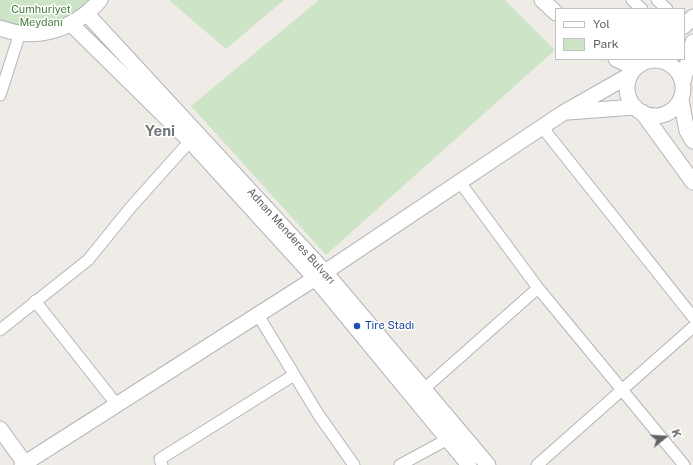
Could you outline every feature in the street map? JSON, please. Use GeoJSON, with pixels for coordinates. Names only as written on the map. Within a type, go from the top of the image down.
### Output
{"type":"FeatureCollection","features":[{"type":"Feature","properties":{"kind":"street"},"geometry":{"type":"LineString","coordinates":[[0,28],[20,34],[50,32],[70,24],[87,14],[100,0]]}},
{"type":"Feature","properties":{"kind":"street"},"geometry":{"type":"LineString","coordinates":[[542,0],[555,12]]}},
{"type":"Feature","properties":{"kind":"street"},"geometry":{"type":"LineString","coordinates":[[632,0],[641,8]]}},
{"type":"Feature","properties":{"kind":"street"},"geometry":{"type":"LineString","coordinates":[[658,0],[666,8]]}},
{"type":"Feature","properties":{"kind":"street","name":"Adnan Menderes Bulvarı"},"geometry":{"type":"LineString","coordinates":[[87,14],[424,389],[488,465]]}},
{"type":"Feature","properties":{"kind":"street","name":"Adnan Menderes Bulvarı"},"geometry":{"type":"LineString","coordinates":[[70,24],[190,141],[320,275],[469,465]]}},
{"type":"Feature","properties":{"kind":"street"},"geometry":{"type":"LineString","coordinates":[[0,96],[20,34]]}},
{"type":"Feature","properties":{"kind":"street"},"geometry":{"type":"LineString","coordinates":[[562,113],[638,110],[650,116],[660,116],[675,108],[683,92],[683,82],[693,42]]}},
{"type":"Feature","properties":{"kind":"street"},"geometry":{"type":"LineString","coordinates":[[617,60],[632,72]]}},
{"type":"Feature","properties":{"kind":"street"},"geometry":{"type":"LineString","coordinates":[[0,429],[24,464],[320,275],[562,113],[632,72],[642,62],[648,60]]}},
{"type":"Feature","properties":{"kind":"street"},"geometry":{"type":"LineString","coordinates":[[660,60],[672,65],[680,74],[683,82]]}},
{"type":"Feature","properties":{"kind":"street"},"geometry":{"type":"LineString","coordinates":[[632,72],[627,83],[627,92],[638,110],[693,182]]}},
{"type":"Feature","properties":{"kind":"street"},"geometry":{"type":"LineString","coordinates":[[680,100],[687,131],[693,141]]}},
{"type":"Feature","properties":{"kind":"street"},"geometry":{"type":"LineString","coordinates":[[542,126],[693,317]]}},
{"type":"Feature","properties":{"kind":"street"},"geometry":{"type":"LineString","coordinates":[[0,330],[88,260],[131,207],[190,141]]}},
{"type":"Feature","properties":{"kind":"street"},"geometry":{"type":"LineString","coordinates":[[459,181],[538,288],[621,391],[684,465]]}},
{"type":"Feature","properties":{"kind":"street"},"geometry":{"type":"LineString","coordinates":[[424,389],[538,288]]}},
{"type":"Feature","properties":{"kind":"street"},"geometry":{"type":"LineString","coordinates":[[35,301],[117,405]]}},
{"type":"Feature","properties":{"kind":"street"},"geometry":{"type":"LineString","coordinates":[[258,315],[318,414],[354,465]]}},
{"type":"Feature","properties":{"kind":"street"},"geometry":{"type":"LineString","coordinates":[[537,465],[693,327]]}},
{"type":"Feature","properties":{"kind":"street"},"geometry":{"type":"LineString","coordinates":[[162,465],[160,459],[294,375]]}},
{"type":"Feature","properties":{"kind":"street"},"geometry":{"type":"LineString","coordinates":[[400,465],[448,439]]}},
{"type":"Feature","properties":{"kind":"green space","name":"Cumhuriyet Meydanı"},"geometry":{"type":"Polygon","coordinates":[[[0,0],[100,0],[65,27],[0,28],[0,0]]]}},
{"type":"Feature","properties":{"kind":"green space"},"geometry":{"type":"Polygon","coordinates":[[[169,0],[284,0],[226,49],[169,0]]]}},
{"type":"Feature","properties":{"kind":"green space"},"geometry":{"type":"Polygon","coordinates":[[[319,0],[505,0],[555,50],[326,255],[191,106],[319,0]]]}},
{"type":"Feature","properties":{"kind":"place","name":"Tire Stadı"},"geometry":{"type":"Point","coordinates":[357,326]}},
{"type":"Feature","properties":{"kind":"district","name":"Yeni"},"geometry":{"type":"Point","coordinates":[160,131]}}]}
